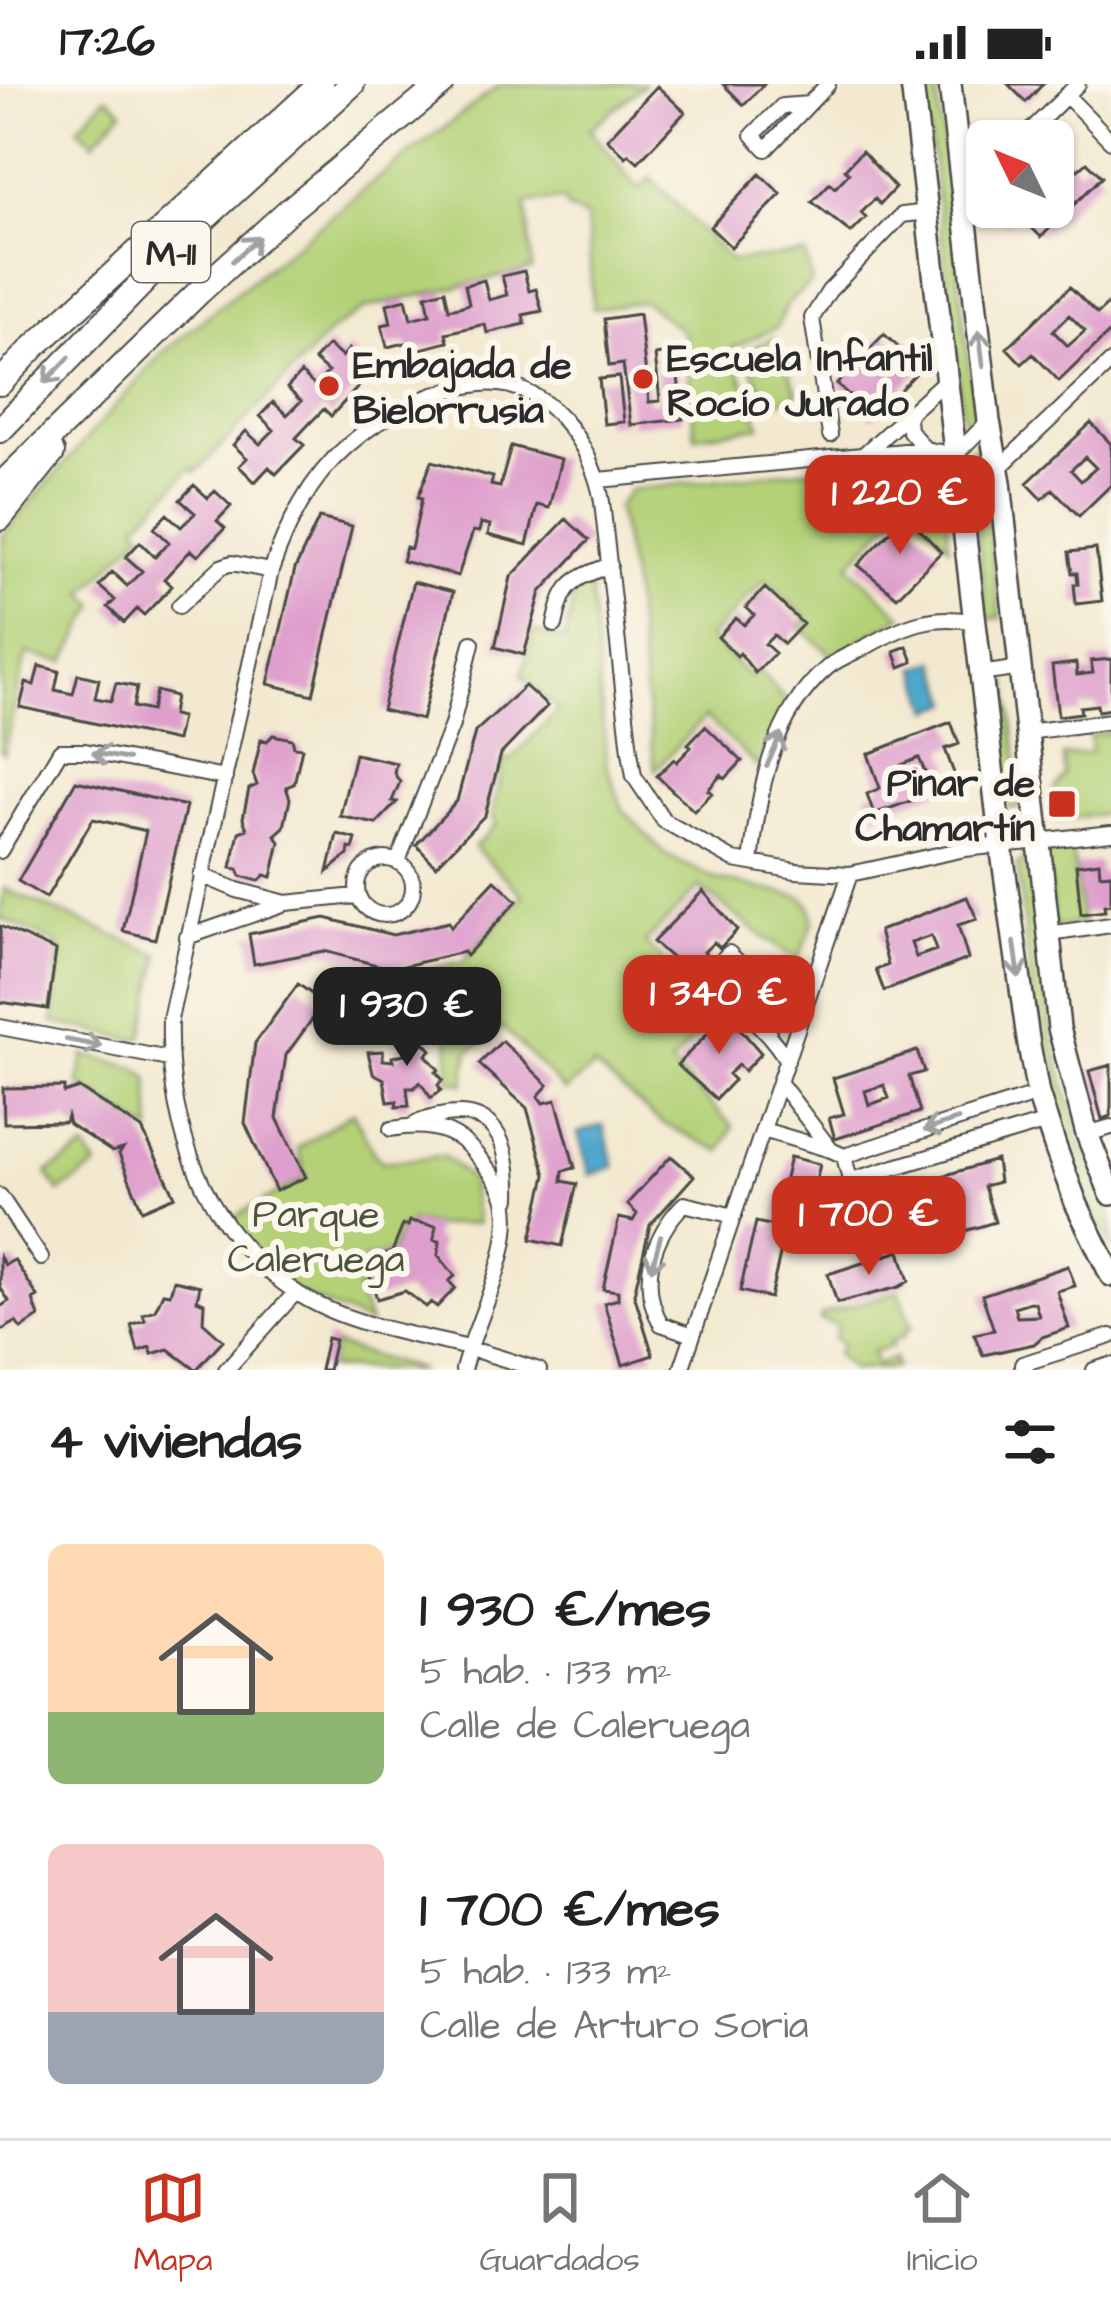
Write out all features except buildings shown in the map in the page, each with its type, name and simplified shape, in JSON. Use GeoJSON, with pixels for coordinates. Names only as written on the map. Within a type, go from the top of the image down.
{"type":"FeatureCollection","features":[{"type":"Feature","properties":{"kind":"highway"},"geometry":{"type":"LineString","coordinates":[[0,384],[34,347],[321,84]]}},
{"type":"Feature","properties":{"kind":"highway","name":"M-11"},"geometry":{"type":"LineString","coordinates":[[0,430],[203,220],[352,84]]}},
{"type":"Feature","properties":{"kind":"highway","name":"M-11"},"geometry":{"type":"LineString","coordinates":[[0,486],[270,228],[442,84]]}},
{"type":"Feature","properties":{"kind":"highway"},"geometry":{"type":"LineString","coordinates":[[399,120],[468,84]]}},
{"type":"Feature","properties":{"kind":"highway"},"geometry":{"type":"LineString","coordinates":[[0,384],[168,240],[203,220]]}},
{"type":"Feature","properties":{"kind":"highway"},"geometry":{"type":"LineString","coordinates":[[0,518],[130,358]]}},
{"type":"Feature","properties":{"kind":"main road"},"geometry":{"type":"LineString","coordinates":[[912,84],[1001,844],[1038,1094],[1076,1203],[1111,1275]]}},
{"type":"Feature","properties":{"kind":"main road"},"geometry":{"type":"LineString","coordinates":[[950,84],[989,421],[999,468],[1059,1028],[1087,1133],[1111,1194]]}},
{"type":"Feature","properties":{"kind":"street"},"geometry":{"type":"LineString","coordinates":[[809,104],[828,84]]}},
{"type":"Feature","properties":{"kind":"street"},"geometry":{"type":"LineString","coordinates":[[1041,120],[1072,90],[1111,141]]}},
{"type":"Feature","properties":{"kind":"street"},"geometry":{"type":"LineString","coordinates":[[963,197],[966,194]]}},
{"type":"Feature","properties":{"kind":"street"},"geometry":{"type":"LineString","coordinates":[[830,435],[812,318],[829,291],[902,215],[928,212]]}},
{"type":"Feature","properties":{"kind":"street"},"geometry":{"type":"LineString","coordinates":[[999,468],[1108,371]]}},
{"type":"Feature","properties":{"kind":"street"},"geometry":{"type":"LineString","coordinates":[[863,455],[947,379]]}},
{"type":"Feature","properties":{"kind":"street"},"geometry":{"type":"LineString","coordinates":[[539,1370],[369,1324],[296,1292],[237,1240],[197,1179],[183,1140],[169,1058],[170,1018],[271,571],[287,526],[313,485],[345,448],[379,422],[435,395],[480,383],[521,390],[550,407],[579,435],[598,480],[634,776],[664,821],[709,849],[796,871],[850,874],[1001,844],[1111,833]]}},
{"type":"Feature","properties":{"kind":"street"},"geometry":{"type":"LineString","coordinates":[[908,418],[909,430],[925,449]]}},
{"type":"Feature","properties":{"kind":"street"},"geometry":{"type":"LineString","coordinates":[[598,480],[925,449],[955,455],[989,421]]}},
{"type":"Feature","properties":{"kind":"street"},"geometry":{"type":"LineString","coordinates":[[179,606],[221,567],[232,563],[271,571]]}},
{"type":"Feature","properties":{"kind":"street"},"geometry":{"type":"LineString","coordinates":[[555,625],[562,592],[582,576],[610,566]]}},
{"type":"Feature","properties":{"kind":"street"},"geometry":{"type":"LineString","coordinates":[[751,863],[759,794],[770,754],[802,696],[829,666],[887,632],[929,618],[975,622]]}},
{"type":"Feature","properties":{"kind":"street"},"geometry":{"type":"LineString","coordinates":[[398,861],[452,725],[472,643]]}},
{"type":"Feature","properties":{"kind":"street"},"geometry":{"type":"LineString","coordinates":[[980,674],[1021,668]]}},
{"type":"Feature","properties":{"kind":"street"},"geometry":{"type":"LineString","coordinates":[[1027,732],[1111,721]]}},
{"type":"Feature","properties":{"kind":"street"},"geometry":{"type":"LineString","coordinates":[[0,851],[60,751],[85,751],[225,778]]}},
{"type":"Feature","properties":{"kind":"street"},"geometry":{"type":"LineString","coordinates":[[382,858],[398,861],[411,875],[413,894],[403,910],[385,917],[367,911],[356,896],[357,879],[366,865],[382,858]]}},
{"type":"Feature","properties":{"kind":"street"},"geometry":{"type":"LineString","coordinates":[[681,1370],[850,874]]}},
{"type":"Feature","properties":{"kind":"street"},"geometry":{"type":"LineString","coordinates":[[201,875],[286,903]]}},
{"type":"Feature","properties":{"kind":"street"},"geometry":{"type":"LineString","coordinates":[[187,937],[286,903],[356,896]]}},
{"type":"Feature","properties":{"kind":"street"},"geometry":{"type":"LineString","coordinates":[[1049,934],[1111,925]]}},
{"type":"Feature","properties":{"kind":"street"},"geometry":{"type":"LineString","coordinates":[[769,1030],[747,1017],[706,976],[729,953],[757,980],[769,1030],[787,1061]]}},
{"type":"Feature","properties":{"kind":"street"},"geometry":{"type":"LineString","coordinates":[[0,1027],[169,1058]]}},
{"type":"Feature","properties":{"kind":"street"},"geometry":{"type":"LineString","coordinates":[[779,1082],[837,1153],[864,1235]]}},
{"type":"Feature","properties":{"kind":"street"},"geometry":{"type":"LineString","coordinates":[[763,1130],[837,1153],[1038,1094]]}},
{"type":"Feature","properties":{"kind":"street"},"geometry":{"type":"LineString","coordinates":[[412,1125],[447,1112],[487,1121],[503,1139],[510,1166],[508,1227],[463,1370]]}},
{"type":"Feature","properties":{"kind":"street"},"geometry":{"type":"LineString","coordinates":[[848,1181],[1046,1122]]}},
{"type":"Feature","properties":{"kind":"street"},"geometry":{"type":"LineString","coordinates":[[391,1129],[421,1123],[467,1144],[502,1191],[508,1227]]}},
{"type":"Feature","properties":{"kind":"street"},"geometry":{"type":"LineString","coordinates":[[1087,1133],[1111,1127]]}},
{"type":"Feature","properties":{"kind":"street"},"geometry":{"type":"LineString","coordinates":[[0,1196],[41,1258]]}},
{"type":"Feature","properties":{"kind":"street"},"geometry":{"type":"LineString","coordinates":[[693,1335],[661,1324],[651,1306],[650,1267],[663,1225],[684,1204],[734,1216]]}},
{"type":"Feature","properties":{"kind":"street"},"geometry":{"type":"LineString","coordinates":[[226,1370],[296,1292]]}},
{"type":"Feature","properties":{"kind":"street"},"geometry":{"type":"LineString","coordinates":[[1023,1370],[1022,1364],[1111,1336]]}},
{"type":"Feature","properties":{"kind":"street"},"geometry":{"type":"LineString","coordinates":[[1094,1370],[1111,1365]]}},
{"type":"Feature","properties":{"kind":"green space"},"geometry":{"type":"Polygon","coordinates":[[[501,84],[645,84],[590,129],[638,189],[651,178],[731,261],[805,254],[812,282],[788,303],[777,327],[731,349],[760,426],[695,436],[684,333],[644,301],[593,309],[587,218],[568,209],[563,200],[526,203],[532,269],[366,308],[331,331],[196,472],[191,468],[137,525],[143,532],[84,593],[96,605],[65,662],[26,654],[4,753],[0,750],[3,534],[161,354],[501,84]]]}},
{"type":"Feature","properties":{"kind":"green space"},"geometry":{"type":"Polygon","coordinates":[[[924,84],[936,84],[976,423],[965,436],[924,84]]]}},
{"type":"Feature","properties":{"kind":"green space"},"geometry":{"type":"Polygon","coordinates":[[[107,96],[123,110],[94,142],[78,128],[107,96]]]}},
{"type":"Feature","properties":{"kind":"green space"},"geometry":{"type":"Polygon","coordinates":[[[774,338],[798,393],[769,406],[744,351],[774,338]]]}},
{"type":"Feature","properties":{"kind":"green space"},"geometry":{"type":"Polygon","coordinates":[[[979,442],[1000,618],[987,619],[968,458],[979,442]]]}},
{"type":"Feature","properties":{"kind":"green space"},"geometry":{"type":"Polygon","coordinates":[[[922,456],[942,482],[949,545],[905,505],[849,565],[902,616],[833,656],[799,627],[807,619],[765,579],[709,638],[750,677],[758,670],[789,704],[758,767],[705,717],[655,770],[617,507],[630,490],[922,456]]]}},
{"type":"Feature","properties":{"kind":"green space"},"geometry":{"type":"Polygon","coordinates":[[[589,577],[607,767],[623,809],[664,854],[715,879],[802,897],[812,911],[812,926],[798,958],[699,887],[645,943],[718,1012],[671,1065],[733,1126],[721,1151],[662,1123],[594,1066],[565,1091],[502,1027],[469,1051],[464,1084],[449,1080],[449,1018],[417,1018],[408,974],[464,961],[523,895],[474,847],[497,824],[492,818],[504,758],[509,762],[558,710],[522,675],[534,631],[565,640],[574,595],[589,577]]]}},
{"type":"Feature","properties":{"kind":"green space"},"geometry":{"type":"Polygon","coordinates":[[[1001,679],[1008,683],[1023,807],[1010,809],[995,685],[1001,679]]]}},
{"type":"Feature","properties":{"kind":"green space"},"geometry":{"type":"Polygon","coordinates":[[[1111,732],[1111,813],[1057,820],[1053,791],[1064,776],[1063,756],[1091,753],[1090,735],[1111,732]]]}},
{"type":"Feature","properties":{"kind":"green space"},"geometry":{"type":"Polygon","coordinates":[[[1071,842],[1082,923],[1055,927],[1044,845],[1071,842]]]}},
{"type":"Feature","properties":{"kind":"green space"},"geometry":{"type":"Polygon","coordinates":[[[1026,858],[1051,1033],[1080,1141],[1111,1216],[1111,1248],[1067,1147],[1037,1037],[1017,864],[1026,858]]]}},
{"type":"Feature","properties":{"kind":"green space"},"geometry":{"type":"Polygon","coordinates":[[[4,889],[160,955],[143,1036],[135,1040],[53,1022],[61,949],[0,918],[4,889]]]}},
{"type":"Feature","properties":{"kind":"green space"},"geometry":{"type":"Polygon","coordinates":[[[84,1055],[136,1068],[149,1078],[152,1132],[79,1084],[84,1055]]]}},
{"type":"Feature","properties":{"kind":"green space","name":"Parque Caleruega"},"geometry":{"type":"Polygon","coordinates":[[[353,1112],[382,1162],[444,1156],[469,1178],[477,1223],[436,1226],[410,1221],[402,1226],[392,1252],[365,1260],[372,1284],[357,1290],[369,1324],[296,1292],[223,1223],[306,1178],[298,1148],[353,1112]]]}},
{"type":"Feature","properties":{"kind":"green space"},"geometry":{"type":"Polygon","coordinates":[[[85,1149],[97,1167],[59,1192],[47,1173],[85,1149]]]}},
{"type":"Feature","properties":{"kind":"green space"},"geometry":{"type":"Polygon","coordinates":[[[899,1291],[912,1328],[903,1331],[904,1337],[890,1341],[892,1346],[872,1352],[876,1364],[894,1358],[896,1367],[852,1370],[836,1354],[842,1344],[834,1340],[837,1325],[820,1320],[821,1315],[899,1291]]]}},
{"type":"Feature","properties":{"kind":"green space"},"geometry":{"type":"Polygon","coordinates":[[[334,1345],[421,1370],[328,1368],[334,1345]]]}},
{"type":"Feature","properties":{"kind":"water"},"geometry":{"type":"Polygon","coordinates":[[[937,661],[952,703],[931,710],[917,668],[937,661]]]}},
{"type":"Feature","properties":{"kind":"water"},"geometry":{"type":"Polygon","coordinates":[[[603,1125],[615,1167],[590,1175],[578,1133],[603,1125]]]}},
{"type":"Feature","properties":{"kind":"place","name":"Escuela Infantil Rocío Jurado"},"geometry":{"type":"Point","coordinates":[643,379]}},
{"type":"Feature","properties":{"kind":"place","name":"Embajada de Bielorrusia"},"geometry":{"type":"Point","coordinates":[329,386]}},
{"type":"Feature","properties":{"kind":"place","name":"Pinar de Chamartín"},"geometry":{"type":"Point","coordinates":[1062,804]}}]}
